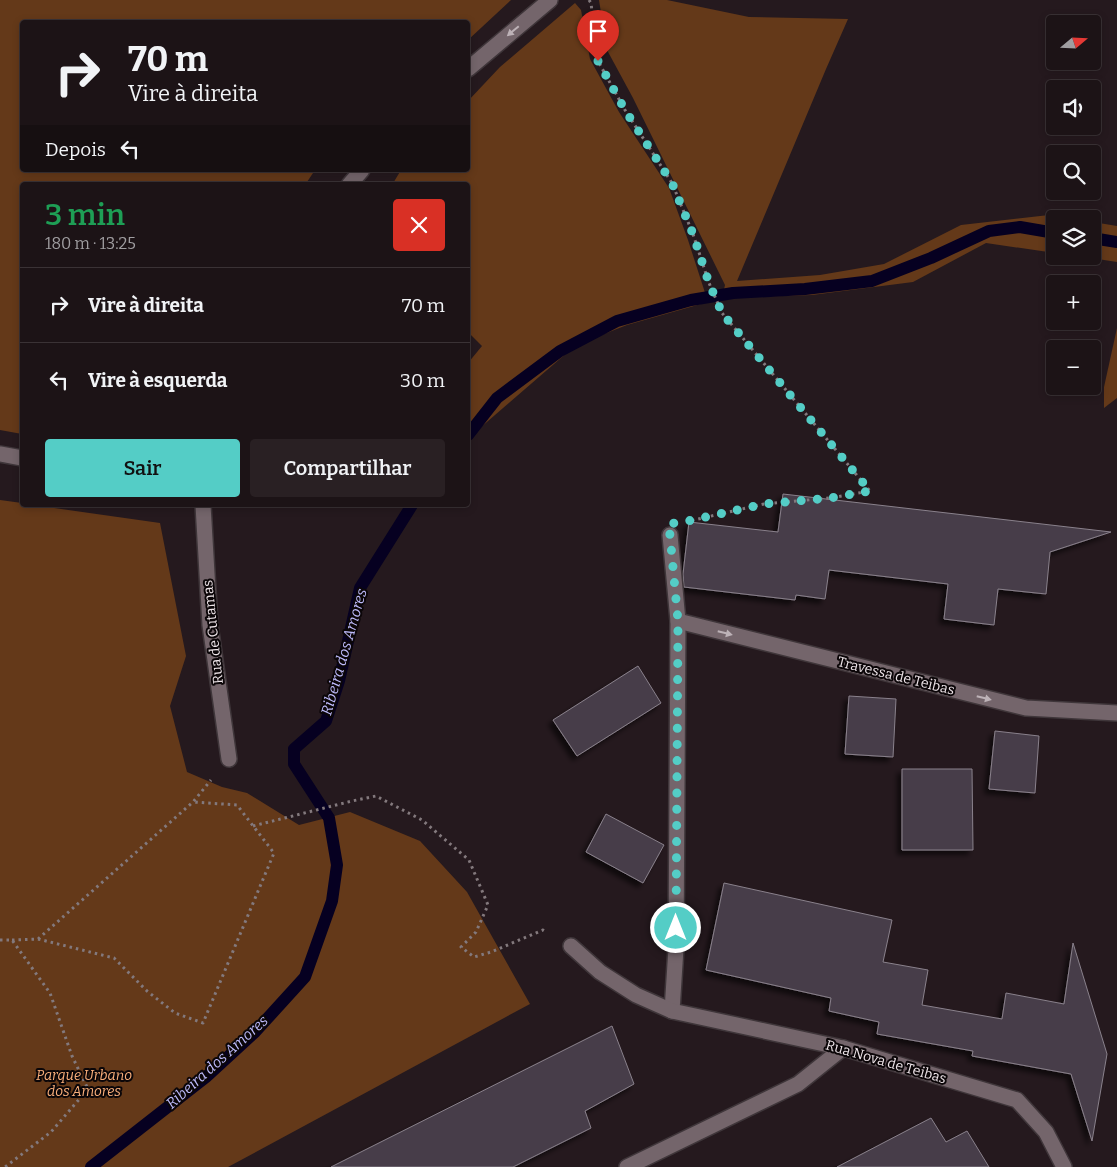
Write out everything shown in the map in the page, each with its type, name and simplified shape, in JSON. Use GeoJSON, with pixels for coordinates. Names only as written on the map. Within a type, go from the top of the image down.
{"type":"FeatureCollection","features":[{"type":"Feature","properties":{"kind":"street"},"geometry":{"type":"LineString","coordinates":[[470,67],[550,0]]}},
{"type":"Feature","properties":{"kind":"street"},"geometry":{"type":"LineString","coordinates":[[352,182],[360,172]]}},
{"type":"Feature","properties":{"kind":"street"},"geometry":{"type":"LineString","coordinates":[[0,454],[20,458]]}},
{"type":"Feature","properties":{"kind":"street","name":"Rua de Cutamas"},"geometry":{"type":"LineString","coordinates":[[203,507],[210,625],[229,758]]}},
{"type":"Feature","properties":{"kind":"street"},"geometry":{"type":"LineString","coordinates":[[670,535],[678,621],[676,948],[672,1011]]}},
{"type":"Feature","properties":{"kind":"street","name":"Travessa de Teibas"},"geometry":{"type":"LineString","coordinates":[[678,621],[1026,708],[1117,713]]}},
{"type":"Feature","properties":{"kind":"street","name":"Rua Nova de Teibas"},"geometry":{"type":"LineString","coordinates":[[571,946],[600,972],[636,994],[672,1011],[843,1048],[1018,1100],[1046,1132],[1064,1167]]}},
{"type":"Feature","properties":{"kind":"street"},"geometry":{"type":"LineString","coordinates":[[627,1167],[798,1084],[843,1048]]}},
{"type":"Feature","properties":{"kind":"path"},"geometry":{"type":"LineString","coordinates":[[589,0],[591,3],[598,61],[625,110],[672,183],[722,313],[870,491],[830,498],[764,504],[668,524],[670,535]]}},
{"type":"Feature","properties":{"kind":"path"},"geometry":{"type":"LineString","coordinates":[[38,939],[193,802],[229,758]]}},
{"type":"Feature","properties":{"kind":"path"},"geometry":{"type":"LineString","coordinates":[[253,826],[376,796],[422,820],[469,860],[488,905],[476,932],[461,947],[474,957],[543,930],[571,946]]}},
{"type":"Feature","properties":{"kind":"path"},"geometry":{"type":"LineString","coordinates":[[0,940],[38,939],[114,958],[147,991],[175,1013],[203,1023],[274,853],[237,805],[193,802]]}},
{"type":"Feature","properties":{"kind":"path"},"geometry":{"type":"LineString","coordinates":[[5,1167],[51,1132],[88,1089],[72,1056],[50,993],[12,940]]}},
{"type":"Feature","properties":{"kind":"green space"},"geometry":{"type":"Polygon","coordinates":[[[0,0],[511,0],[470,38],[470,20],[20,20],[20,172],[314,172],[307,182],[20,182],[20,434],[0,430],[0,0]]]}},
{"type":"Feature","properties":{"kind":"green space"},"geometry":{"type":"Polygon","coordinates":[[[599,0],[667,0],[749,17],[848,19],[737,281],[820,275],[884,264],[961,225],[1046,215],[1046,252],[986,243],[913,282],[812,295],[722,298],[725,285],[633,98],[607,50],[599,0]]]}},
{"type":"Feature","properties":{"kind":"green space"},"geometry":{"type":"Polygon","coordinates":[[[575,3],[581,10],[590,59],[619,112],[669,188],[708,302],[627,325],[576,345],[473,434],[470,439],[470,361],[482,346],[470,334],[470,182],[394,182],[400,172],[470,172],[470,99],[500,67],[575,3]]]}},
{"type":"Feature","properties":{"kind":"green space"},"geometry":{"type":"Polygon","coordinates":[[[1101,223],[1117,226],[1117,262],[1101,260],[1101,223]]]}},
{"type":"Feature","properties":{"kind":"green space"},"geometry":{"type":"Polygon","coordinates":[[[1117,328],[1117,398],[1104,408],[1104,387],[1117,328]]]}},
{"type":"Feature","properties":{"kind":"green space","name":"Parque Urbano dos Amores"},"geometry":{"type":"Polygon","coordinates":[[[0,500],[20,503],[20,507],[47,507],[160,523],[186,656],[170,706],[187,772],[222,787],[247,793],[299,825],[350,812],[420,841],[467,892],[530,1004],[228,1167],[0,1167],[0,500]]]}},
{"type":"Feature","properties":{"kind":"building"},"geometry":{"type":"Polygon","coordinates":[[[783,494],[1111,532],[1050,552],[1046,594],[998,589],[994,625],[944,619],[948,584],[829,570],[825,599],[796,595],[795,600],[684,587],[683,574],[689,522],[778,532],[783,494]]]}},
{"type":"Feature","properties":{"kind":"building"},"geometry":{"type":"Polygon","coordinates":[[[638,666],[661,703],[577,756],[553,720],[638,666]]]}},
{"type":"Feature","properties":{"kind":"building"},"geometry":{"type":"Polygon","coordinates":[[[849,696],[896,699],[893,757],[845,754],[849,696]]]}},
{"type":"Feature","properties":{"kind":"building"},"geometry":{"type":"Polygon","coordinates":[[[995,731],[1039,736],[1035,793],[989,789],[995,731]]]}},
{"type":"Feature","properties":{"kind":"building"},"geometry":{"type":"Polygon","coordinates":[[[902,769],[972,769],[973,850],[902,850],[902,769]]]}},
{"type":"Feature","properties":{"kind":"building"},"geometry":{"type":"Polygon","coordinates":[[[606,814],[664,845],[643,883],[586,852],[606,814]]]}},
{"type":"Feature","properties":{"kind":"building"},"geometry":{"type":"Polygon","coordinates":[[[724,883],[892,920],[883,962],[928,970],[922,1005],[1002,1019],[1006,993],[1064,1004],[1073,943],[1107,1054],[1092,1141],[1071,1074],[972,1056],[973,1051],[877,1034],[879,1022],[829,1011],[831,998],[706,970],[724,883]]]}},
{"type":"Feature","properties":{"kind":"building"},"geometry":{"type":"Polygon","coordinates":[[[612,1026],[634,1084],[585,1111],[591,1128],[513,1167],[331,1167],[612,1026]]]}},
{"type":"Feature","properties":{"kind":"building"},"geometry":{"type":"Polygon","coordinates":[[[931,1118],[946,1142],[967,1131],[989,1167],[837,1167],[931,1118]]]}},
{"type":"Feature","properties":{"kind":"waterway","name":"Ribeira dos Amores"},"geometry":{"type":"LineString","coordinates":[[470,432],[497,398],[560,351],[617,321],[691,300],[733,293],[805,289],[872,281],[931,258],[989,231],[1020,227],[1046,231]]}},
{"type":"Feature","properties":{"kind":"waterway","name":"Ribeira dos Amores"},"geometry":{"type":"LineString","coordinates":[[1101,239],[1117,242]]}},
{"type":"Feature","properties":{"kind":"waterway","name":"Ribeira dos Amores"},"geometry":{"type":"LineString","coordinates":[[91,1167],[206,1077],[255,1032],[305,977],[332,901],[337,865],[329,818],[294,764],[294,749],[326,721],[339,681],[360,588],[411,507]]}},
{"type":"Feature","properties":{"kind":"route"},"geometry":{"type":"LineString","coordinates":[[598,61],[625,110],[672,183],[722,313],[870,491],[830,498],[764,504],[668,524],[678,621],[676,928]]}}]}
